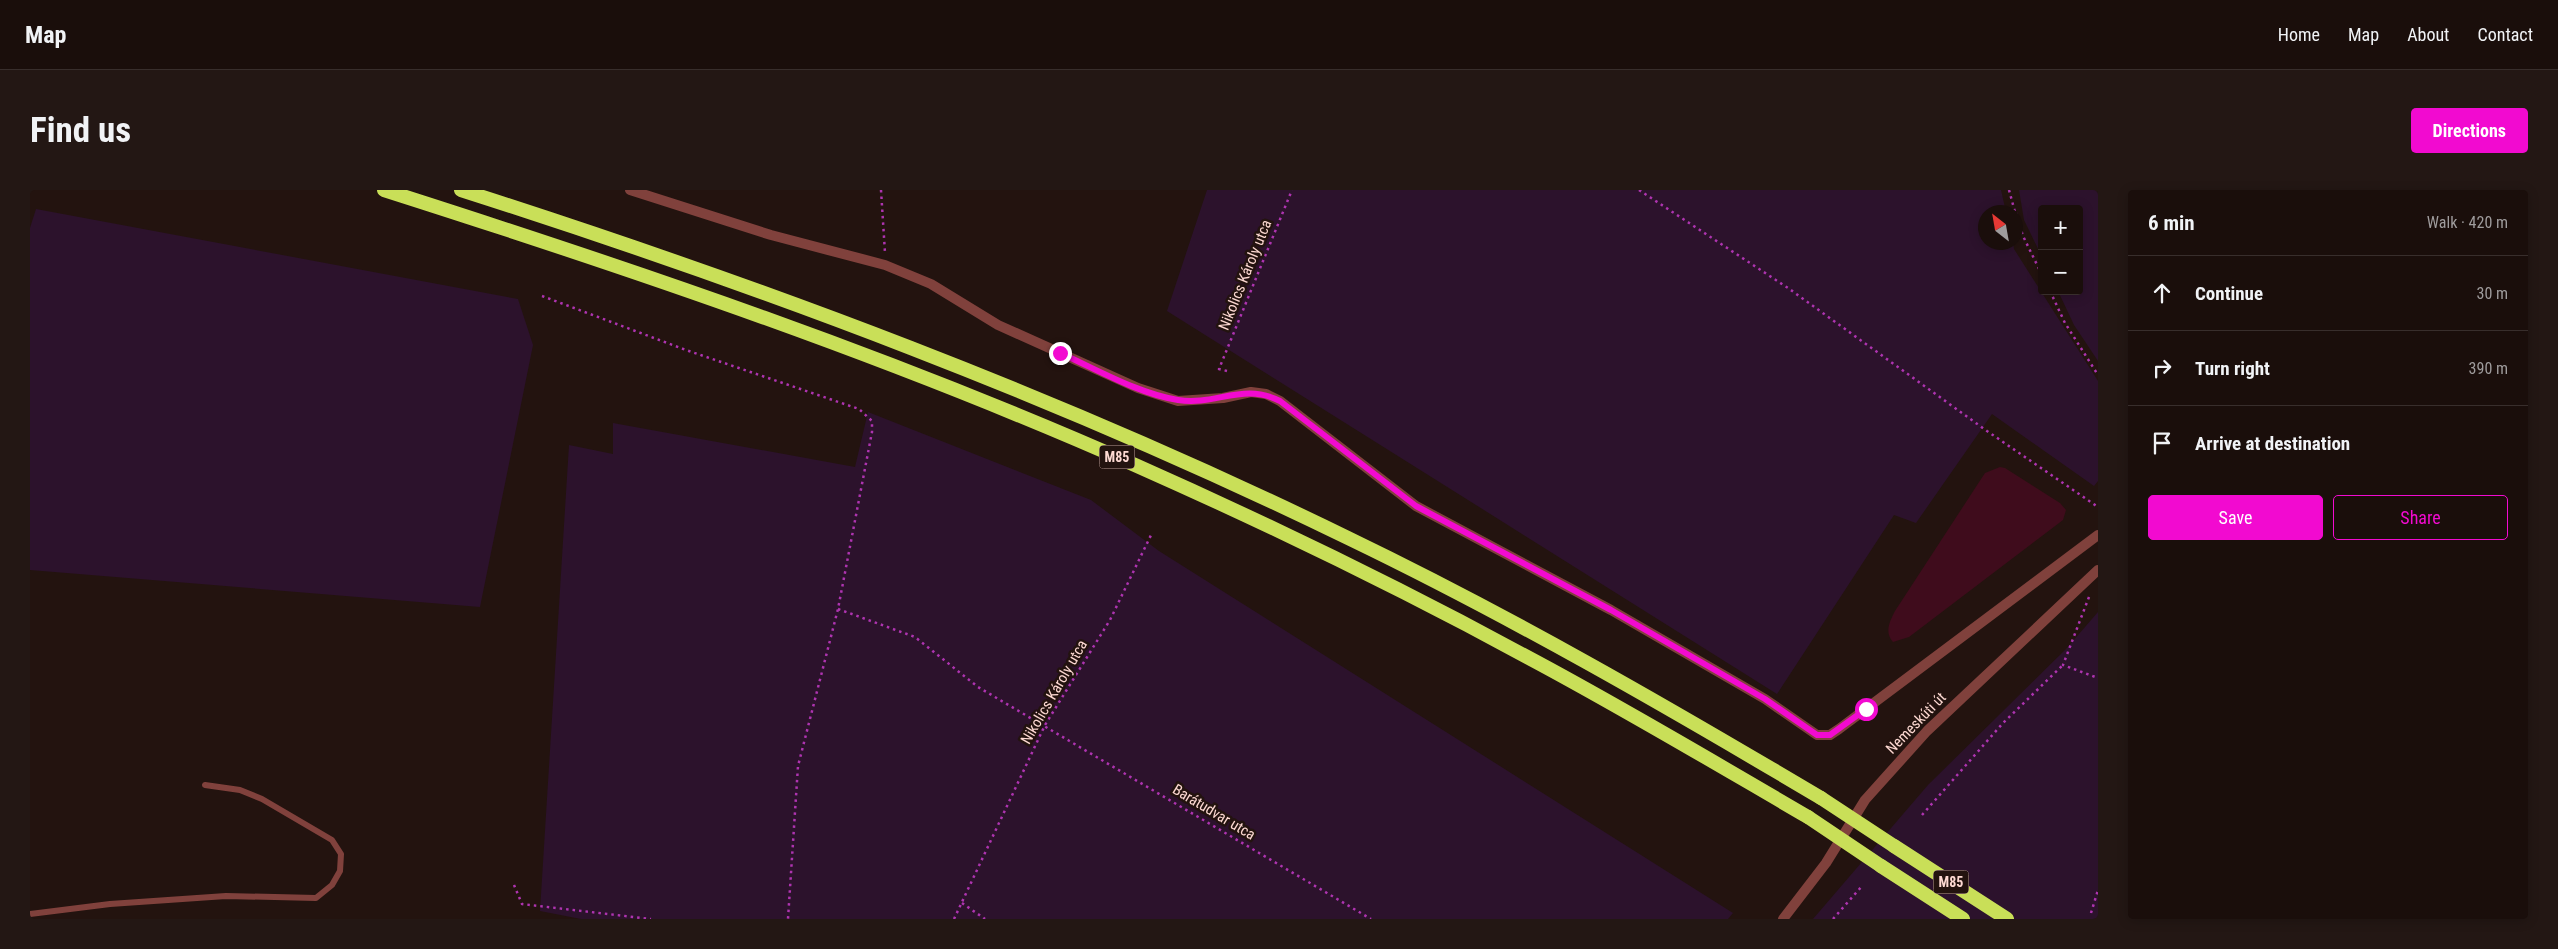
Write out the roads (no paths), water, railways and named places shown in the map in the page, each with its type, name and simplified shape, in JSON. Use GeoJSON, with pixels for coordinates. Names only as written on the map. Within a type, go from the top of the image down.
{"type":"FeatureCollection","features":[{"type":"Feature","properties":{"kind":"highway","name":"M85"},"geometry":{"type":"LineString","coordinates":[[384,190],[602,260],[762,316],[1009,411],[1242,514],[1433,607],[1619,708],[1808,817],[1963,919]]}},
{"type":"Feature","properties":{"kind":"highway","name":"M85"},"geometry":{"type":"LineString","coordinates":[[461,190],[607,237],[857,326],[1019,389],[1350,539],[1478,604],[1640,692],[1821,798],[2007,919]]}},
{"type":"Feature","properties":{"kind":"street"},"geometry":{"type":"LineString","coordinates":[[630,190],[771,235],[885,265],[932,284],[998,325],[1138,388],[1178,400],[1223,398],[1251,392],[1266,394],[1280,401],[1416,506],[1611,610],[1765,699],[1817,735],[1830,735],[2098,535]]}},
{"type":"Feature","properties":{"kind":"street","name":"Nemeskúti út"},"geometry":{"type":"LineString","coordinates":[[1783,919],[1826,863],[1865,800],[1921,738],[1998,662],[2098,570]]}},
{"type":"Feature","properties":{"kind":"lane"},"geometry":{"type":"LineString","coordinates":[[30,914],[110,904],[226,896],[316,898],[332,885],[340,871],[341,854],[332,840],[262,799],[240,790],[205,785]]}}]}
